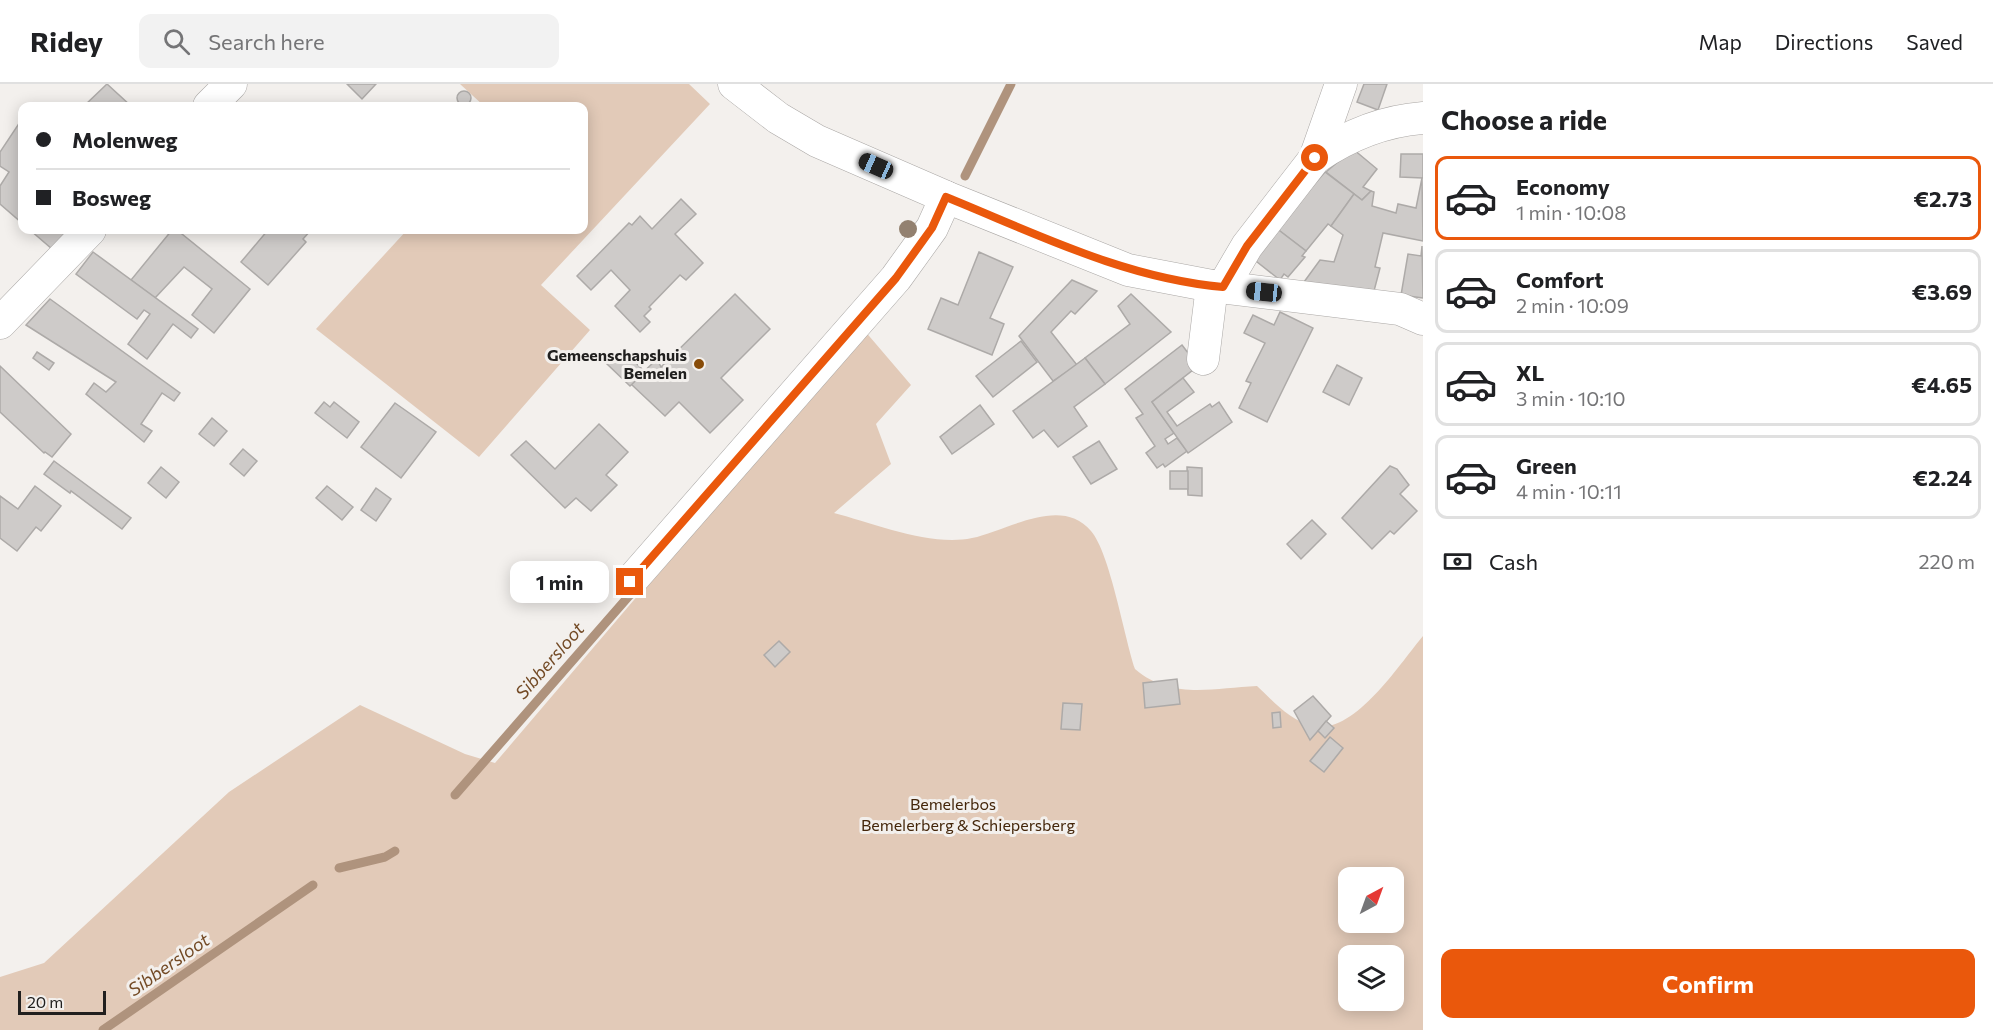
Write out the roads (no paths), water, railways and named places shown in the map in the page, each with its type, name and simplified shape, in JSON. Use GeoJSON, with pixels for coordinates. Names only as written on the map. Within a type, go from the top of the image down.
{"type":"FeatureCollection","features":[{"type":"Feature","properties":{"kind":"street"},"geometry":{"type":"LineString","coordinates":[[213,102],[231,84]]}},
{"type":"Feature","properties":{"kind":"street"},"geometry":{"type":"LineString","coordinates":[[734,84],[797,130],[946,197],[1098,260],[1172,280],[1400,309],[1423,318]]}},
{"type":"Feature","properties":{"kind":"street"},"geometry":{"type":"LineString","coordinates":[[1315,158],[1341,84]]}},
{"type":"Feature","properties":{"kind":"street"},"geometry":{"type":"LineString","coordinates":[[1203,359],[1218,286],[1315,158],[1343,139],[1407,119],[1423,118]]}},
{"type":"Feature","properties":{"kind":"street"},"geometry":{"type":"LineString","coordinates":[[630,582],[896,278],[932,228],[946,197]]}},
{"type":"Feature","properties":{"kind":"street"},"geometry":{"type":"LineString","coordinates":[[0,323],[86,234]]}},
{"type":"Feature","properties":{"kind":"waterway","name":"Sibbersloot"},"geometry":{"type":"LineString","coordinates":[[965,176],[1011,84]]}},
{"type":"Feature","properties":{"kind":"waterway","name":"Sibbersloot"},"geometry":{"type":"LineString","coordinates":[[455,795],[635,589]]}},
{"type":"Feature","properties":{"kind":"waterway","name":"Sibbersloot"},"geometry":{"type":"LineString","coordinates":[[339,868],[385,857],[395,851]]}},
{"type":"Feature","properties":{"kind":"waterway","name":"Sibbersloot"},"geometry":{"type":"LineString","coordinates":[[103,1030],[313,885]]}},
{"type":"Feature","properties":{"kind":"place","name":"Gemeenschapshuis Bemelen"},"geometry":{"type":"Point","coordinates":[699,364]}},
{"type":"Feature","properties":{"kind":"park label","name":"Bemelerbos"},"geometry":{"type":"Point","coordinates":[953,804]}},
{"type":"Feature","properties":{"kind":"park label","name":"Bemelerberg & Schiepersberg"},"geometry":{"type":"Point","coordinates":[968,825]}}]}
